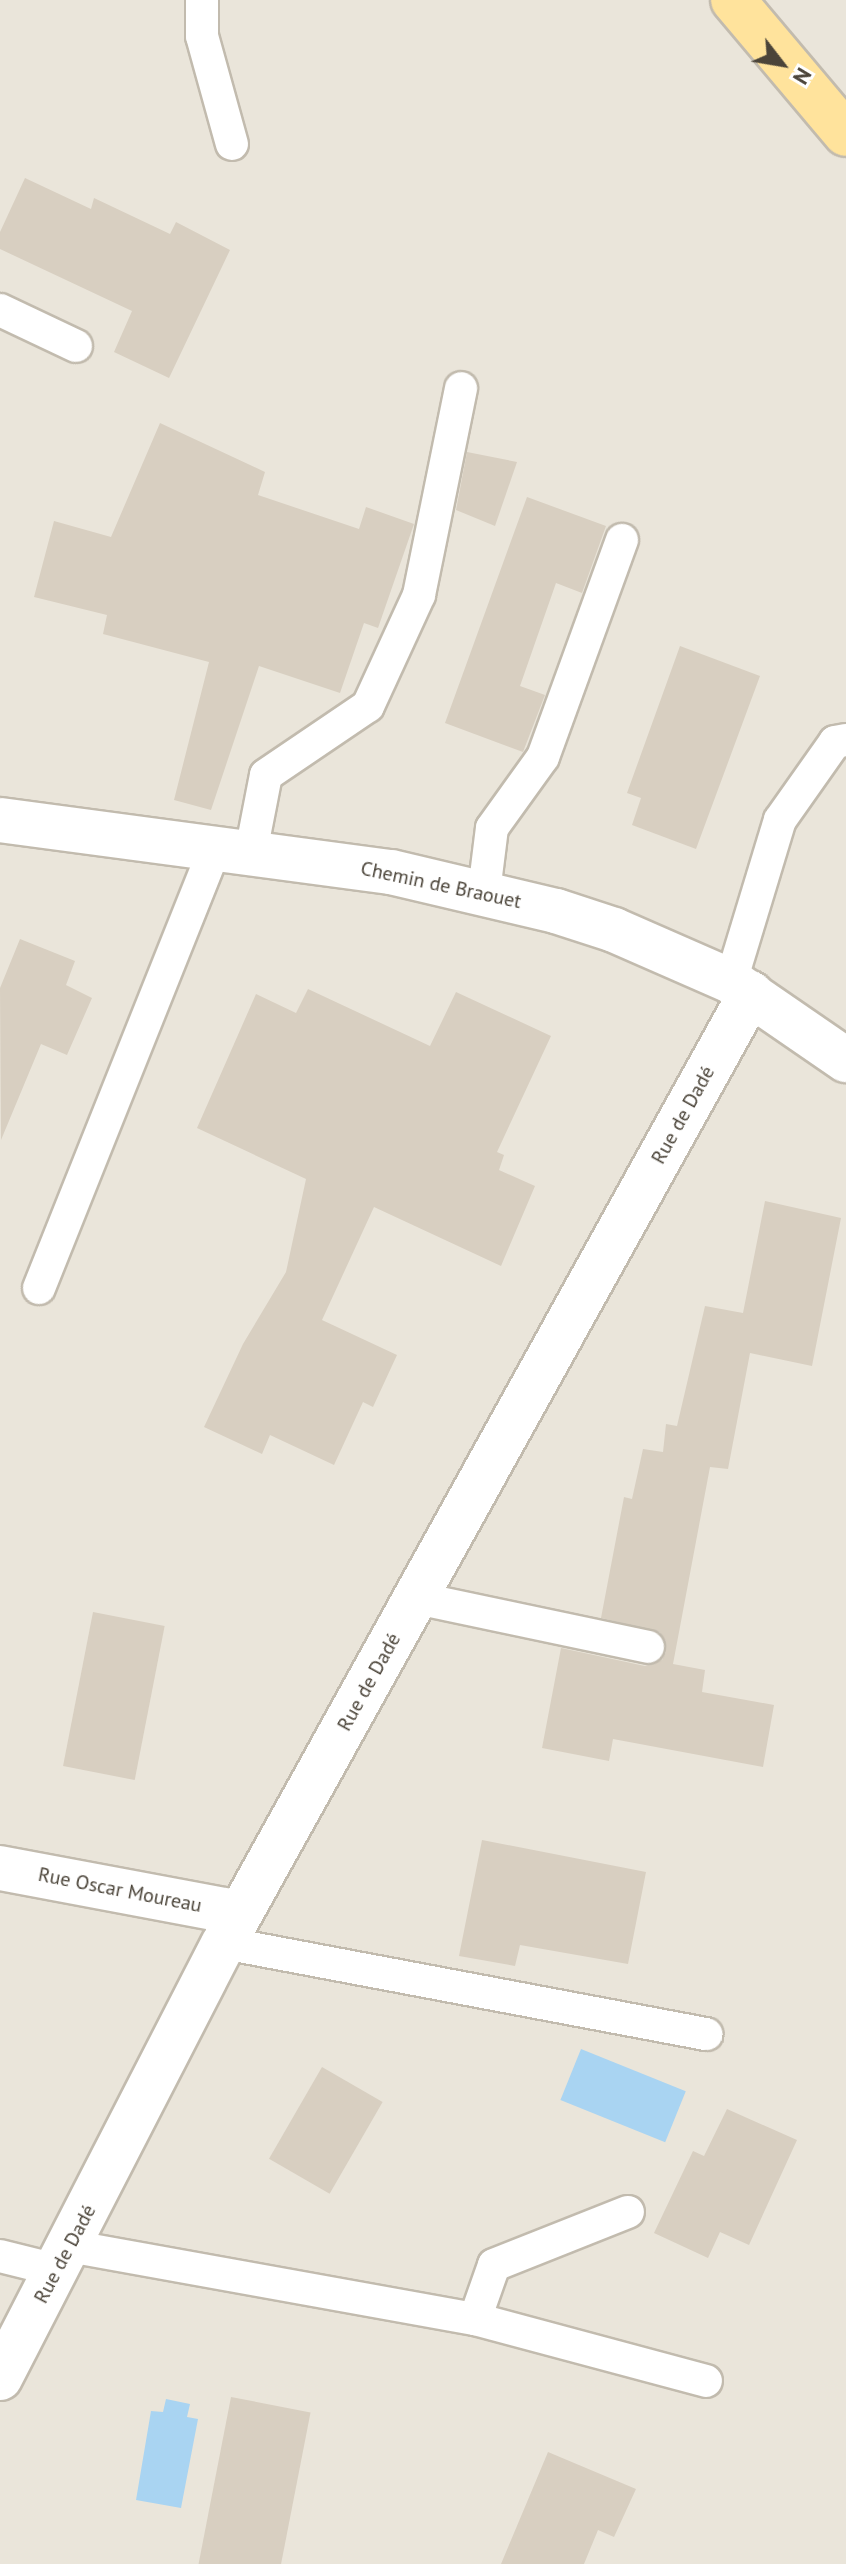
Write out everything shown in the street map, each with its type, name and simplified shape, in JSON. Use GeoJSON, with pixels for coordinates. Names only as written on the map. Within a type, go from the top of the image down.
{"type":"FeatureCollection","features":[{"type":"Feature","properties":{"kind":"main road"},"geometry":{"type":"LineString","coordinates":[[733,0],[846,134]]}},
{"type":"Feature","properties":{"kind":"street","name":"Chemin de Braouet"},"geometry":{"type":"LineString","coordinates":[[0,820],[234,849],[484,892],[614,930],[741,987],[846,1060]]}},
{"type":"Feature","properties":{"kind":"street","name":"Rue de Dadé"},"geometry":{"type":"LineString","coordinates":[[0,2378],[232,1928],[416,1598],[741,987]]}},
{"type":"Feature","properties":{"kind":"street","name":"Rue Oscar Moureau"},"geometry":{"type":"LineString","coordinates":[[0,1868],[232,1928]]}},
{"type":"Feature","properties":{"kind":"lane"},"geometry":{"type":"LineString","coordinates":[[202,0],[202,36],[232,144]]}},
{"type":"Feature","properties":{"kind":"lane"},"geometry":{"type":"LineString","coordinates":[[0,310],[76,346]]}},
{"type":"Feature","properties":{"kind":"lane"},"geometry":{"type":"LineString","coordinates":[[39,1288],[266,775],[368,706],[419,595],[461,388]]}},
{"type":"Feature","properties":{"kind":"lane"},"geometry":{"type":"LineString","coordinates":[[484,892],[492,828],[543,757],[622,540]]}},
{"type":"Feature","properties":{"kind":"lane"},"geometry":{"type":"LineString","coordinates":[[741,987],[780,820],[835,742],[846,740]]}},
{"type":"Feature","properties":{"kind":"lane"},"geometry":{"type":"LineString","coordinates":[[416,1598],[648,1647]]}},
{"type":"Feature","properties":{"kind":"lane"},"geometry":{"type":"LineString","coordinates":[[232,1928],[706,2034]]}},
{"type":"Feature","properties":{"kind":"lane"},"geometry":{"type":"LineString","coordinates":[[475,2319],[494,2265],[628,2212]]}},
{"type":"Feature","properties":{"kind":"lane"},"geometry":{"type":"LineString","coordinates":[[0,2256],[63,2258],[475,2319],[706,2381]]}},
{"type":"Feature","properties":{"kind":"shaded area"},"geometry":{"type":"Polygon","coordinates":[[[0,0],[846,0],[846,2564],[0,2564],[0,0]]]}},
{"type":"Feature","properties":{"kind":"water"},"geometry":{"type":"Polygon","coordinates":[[[581,2049],[686,2091],[665,2142],[560,2100],[581,2049]]]}},
{"type":"Feature","properties":{"kind":"water"},"geometry":{"type":"Polygon","coordinates":[[[166,2399],[190,2404],[187,2417],[198,2419],[181,2508],[136,2500],[151,2411],[163,2412],[166,2399]]]}},
{"type":"Feature","properties":{"kind":"building"},"geometry":{"type":"Polygon","coordinates":[[[25,178],[91,209],[94,198],[170,234],[176,222],[230,250],[169,378],[114,352],[132,311],[0,249],[0,232],[25,178]]]}},
{"type":"Feature","properties":{"kind":"building"},"geometry":{"type":"Polygon","coordinates":[[[160,423],[265,472],[258,495],[359,529],[366,507],[414,524],[378,628],[364,623],[340,693],[259,666],[211,810],[174,800],[209,662],[103,634],[107,615],[34,597],[54,521],[111,537],[160,423]]]}},
{"type":"Feature","properties":{"kind":"building"},"geometry":{"type":"Polygon","coordinates":[[[467,452],[517,462],[495,526],[456,510],[467,452]]]}},
{"type":"Feature","properties":{"kind":"building"},"geometry":{"type":"Polygon","coordinates":[[[527,497],[606,526],[582,593],[556,583],[520,686],[545,695],[523,752],[445,723],[527,497]]]}},
{"type":"Feature","properties":{"kind":"building"},"geometry":{"type":"Polygon","coordinates":[[[680,646],[760,676],[696,849],[632,825],[641,798],[627,793],[680,646]]]}},
{"type":"Feature","properties":{"kind":"building"},"geometry":{"type":"Polygon","coordinates":[[[20,939],[75,961],[66,985],[92,998],[67,1055],[41,1044],[1,1140],[0,988],[20,939]]]}},
{"type":"Feature","properties":{"kind":"building"},"geometry":{"type":"Polygon","coordinates":[[[308,989],[430,1046],[456,992],[551,1036],[497,1152],[504,1155],[499,1170],[535,1186],[501,1266],[374,1207],[322,1320],[397,1355],[373,1407],[363,1402],[334,1465],[270,1435],[262,1454],[204,1427],[243,1344],[286,1272],[306,1179],[197,1128],[256,994],[296,1013],[308,989]]]}},
{"type":"Feature","properties":{"kind":"building"},"geometry":{"type":"Polygon","coordinates":[[[765,1201],[841,1218],[812,1366],[750,1353],[728,1469],[710,1467],[673,1664],[705,1670],[702,1692],[774,1705],[763,1767],[613,1739],[609,1761],[542,1748],[561,1648],[645,1666],[662,1660],[666,1652],[660,1632],[601,1618],[624,1497],[632,1499],[643,1449],[663,1452],[666,1424],[677,1426],[705,1306],[743,1313],[765,1201]]]}},
{"type":"Feature","properties":{"kind":"building"},"geometry":{"type":"Polygon","coordinates":[[[93,1612],[165,1626],[135,1780],[63,1766],[93,1612]]]}},
{"type":"Feature","properties":{"kind":"building"},"geometry":{"type":"Polygon","coordinates":[[[482,1840],[646,1872],[628,1964],[520,1945],[515,1966],[459,1956],[482,1840]]]}},
{"type":"Feature","properties":{"kind":"building"},"geometry":{"type":"Polygon","coordinates":[[[322,2067],[383,2102],[330,2194],[269,2159],[322,2067]]]}},
{"type":"Feature","properties":{"kind":"building"},"geometry":{"type":"Polygon","coordinates":[[[727,2109],[797,2140],[749,2245],[720,2232],[708,2258],[654,2233],[693,2151],[704,2156],[727,2109]]]}},
{"type":"Feature","properties":{"kind":"building"},"geometry":{"type":"Polygon","coordinates":[[[231,2397],[311,2412],[281,2564],[199,2564],[231,2397]]]}},
{"type":"Feature","properties":{"kind":"building"},"geometry":{"type":"Polygon","coordinates":[[[548,2452],[636,2489],[614,2537],[598,2530],[584,2564],[501,2564],[548,2452]]]}}]}
